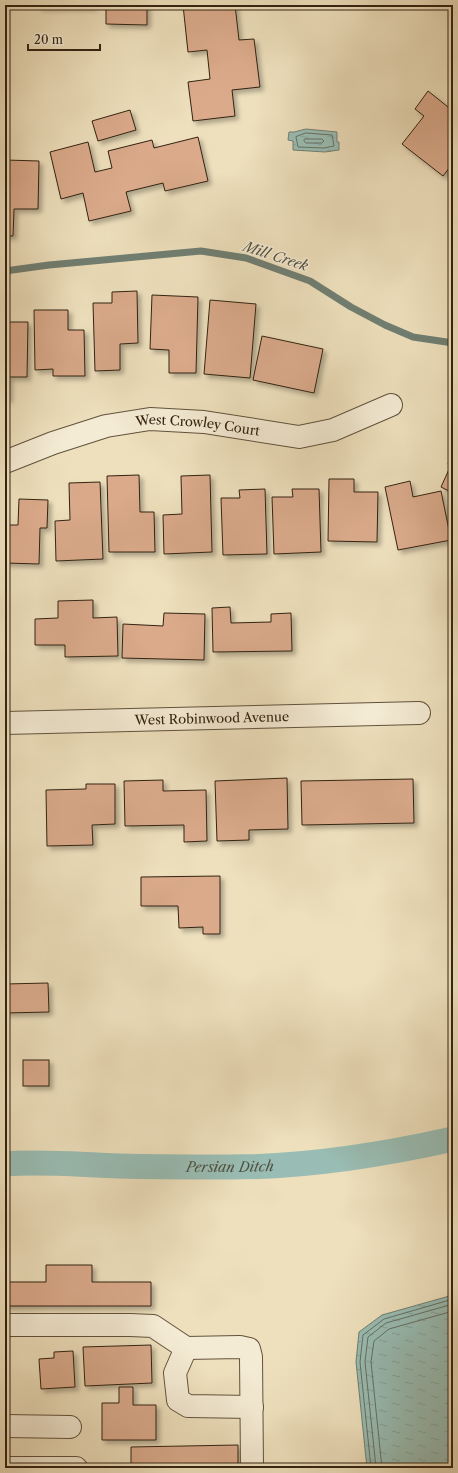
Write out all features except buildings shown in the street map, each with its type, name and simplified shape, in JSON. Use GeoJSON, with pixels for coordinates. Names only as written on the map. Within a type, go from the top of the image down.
{"type":"FeatureCollection","features":[{"type":"Feature","properties":{"kind":"street","name":"West Crowley Court"},"geometry":{"type":"LineString","coordinates":[[5,462],[53,443],[106,426],[150,419],[204,422],[299,437],[333,430],[391,405]]}},
{"type":"Feature","properties":{"kind":"street","name":"West Robinwood Avenue"},"geometry":{"type":"LineString","coordinates":[[5,723],[419,713]]}},
{"type":"Feature","properties":{"kind":"street"},"geometry":{"type":"LineString","coordinates":[[5,1325],[153,1326],[186,1348],[240,1347],[249,1350],[251,1357],[252,1468]]}},
{"type":"Feature","properties":{"kind":"street"},"geometry":{"type":"LineString","coordinates":[[186,1348],[175,1373],[178,1400],[188,1406],[252,1407]]}},
{"type":"Feature","properties":{"kind":"street"},"geometry":{"type":"LineString","coordinates":[[5,1426],[70,1427]]}},
{"type":"Feature","properties":{"kind":"street"},"geometry":{"type":"LineString","coordinates":[[6,1468],[76,1468]]}},
{"type":"Feature","properties":{"kind":"water"},"geometry":{"type":"Polygon","coordinates":[[[306,129],[337,132],[339,150],[325,152],[293,150],[293,141],[288,140],[289,132],[306,129]]]}},
{"type":"Feature","properties":{"kind":"water"},"geometry":{"type":"Polygon","coordinates":[[[453,1295],[453,1468],[367,1468],[356,1362],[359,1332],[382,1315],[453,1295]]]}},
{"type":"Feature","properties":{"kind":"waterway","name":"Mill Creek"},"geometry":{"type":"LineString","coordinates":[[5,271],[49,265],[201,251],[246,258],[310,281],[351,307],[385,325],[413,337],[453,343]]}},
{"type":"Feature","properties":{"kind":"waterway","name":"Persian Ditch"},"geometry":{"type":"LineString","coordinates":[[5,1164],[48,1163],[120,1166],[252,1167],[310,1163],[367,1156],[453,1139]]}}]}
